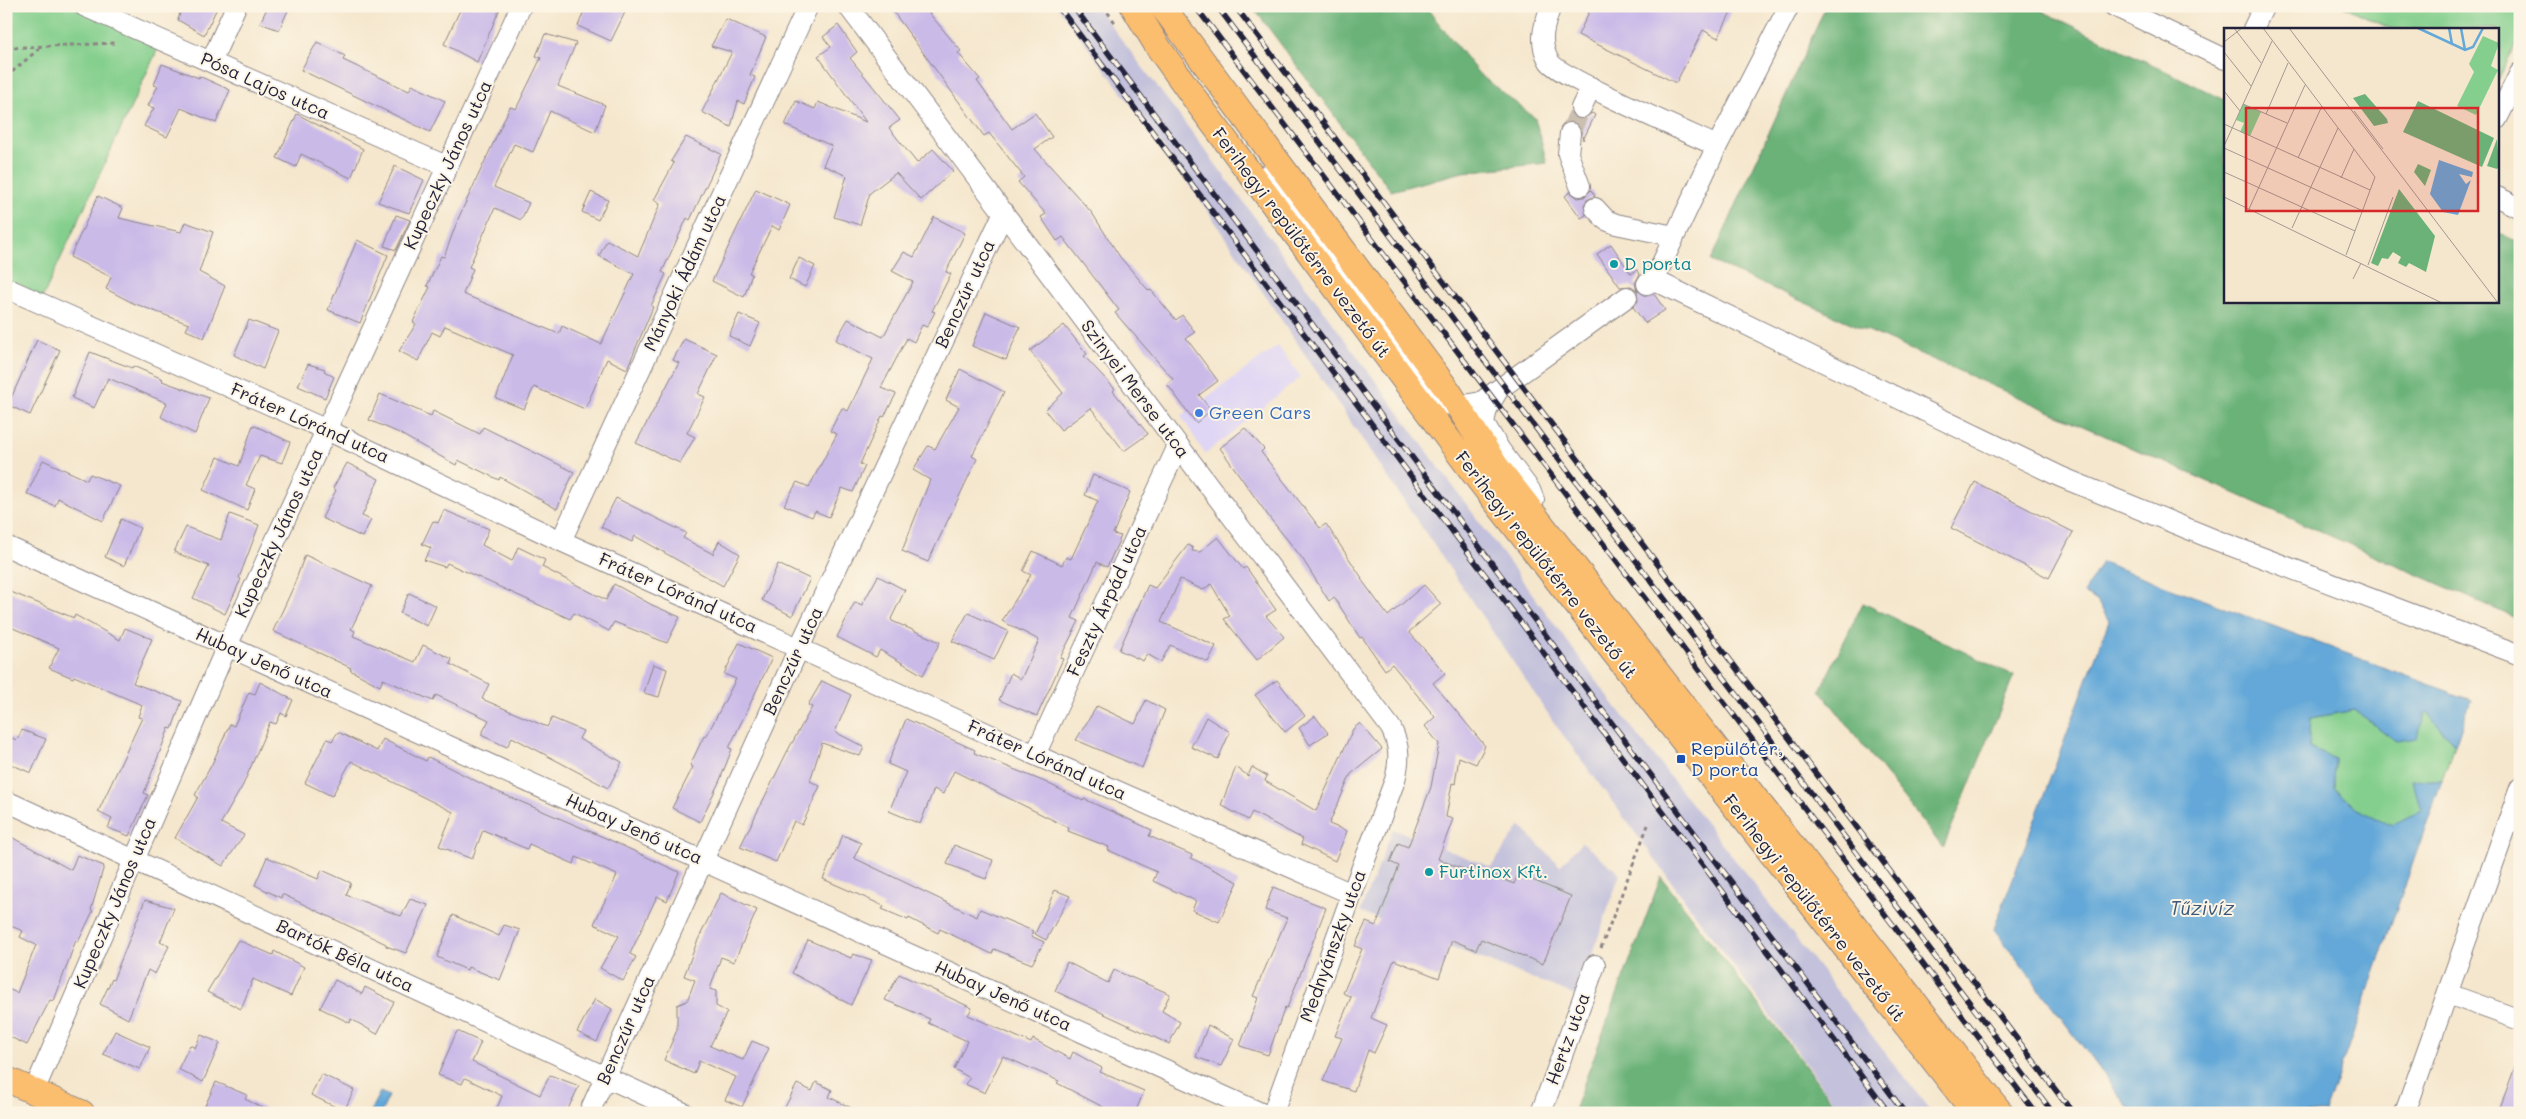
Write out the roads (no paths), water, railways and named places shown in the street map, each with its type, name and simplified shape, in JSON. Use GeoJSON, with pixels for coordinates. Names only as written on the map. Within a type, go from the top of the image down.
{"type":"FeatureCollection","features":[{"type":"Feature","properties":{"kind":"main road","name":"Ferihegyi repülőtérre vezető út"},"geometry":{"type":"LineString","coordinates":[[1133,6],[1158,47],[1200,106],[1478,479],[1975,1113]]}},
{"type":"Feature","properties":{"kind":"main road","name":"Ferihegyi repülőtérre vezető út"},"geometry":{"type":"LineString","coordinates":[[1162,6],[1470,404],[1472,428],[1496,466],[2001,1113]]}},
{"type":"Feature","properties":{"kind":"main road"},"geometry":{"type":"LineString","coordinates":[[6,1079],[82,1113]]}},
{"type":"Feature","properties":{"kind":"street","name":"Pósa Lajos utca"},"geometry":{"type":"LineString","coordinates":[[84,6],[446,166]]}},
{"type":"Feature","properties":{"kind":"street"},"geometry":{"type":"LineString","coordinates":[[211,62],[236,6]]}},
{"type":"Feature","properties":{"kind":"street","name":"Kupeczky János utca"},"geometry":{"type":"LineString","coordinates":[[34,1091],[227,646],[446,166],[522,6]]}},
{"type":"Feature","properties":{"kind":"street","name":"Mányoki Ádám utca"},"geometry":{"type":"LineString","coordinates":[[561,541],[808,6]]}},
{"type":"Feature","properties":{"kind":"street","name":"Szinyei Merse utca"},"geometry":{"type":"LineString","coordinates":[[848,6],[1390,728],[1399,744],[1400,760],[1395,780]]}},
{"type":"Feature","properties":{"kind":"street"},"geometry":{"type":"LineString","coordinates":[[1552,6],[1541,42],[1550,63],[1591,87],[1717,146]]}},
{"type":"Feature","properties":{"kind":"street"},"geometry":{"type":"LineString","coordinates":[[1789,6],[1650,282],[2062,477],[2213,539],[2520,655]]}},
{"type":"Feature","properties":{"kind":"street"},"geometry":{"type":"LineString","coordinates":[[2114,6],[2224,59]]}},
{"type":"Feature","properties":{"kind":"street"},"geometry":{"type":"LineString","coordinates":[[2253,28],[2264,6]]}},
{"type":"Feature","properties":{"kind":"street"},"geometry":{"type":"LineString","coordinates":[[2498,117],[2520,73]]}},
{"type":"Feature","properties":{"kind":"street"},"geometry":{"type":"LineString","coordinates":[[1581,108],[1591,87]]}},
{"type":"Feature","properties":{"kind":"street"},"geometry":{"type":"LineString","coordinates":[[1200,106],[1244,145],[1440,403],[1470,404],[1500,386],[1627,297]]}},
{"type":"Feature","properties":{"kind":"street"},"geometry":{"type":"LineString","coordinates":[[1570,133],[1568,154],[1580,186]]}},
{"type":"Feature","properties":{"kind":"street"},"geometry":{"type":"LineString","coordinates":[[2498,197],[2520,208]]}},
{"type":"Feature","properties":{"kind":"street"},"geometry":{"type":"LineString","coordinates":[[1595,208],[1606,220],[1616,224],[1674,236]]}},
{"type":"Feature","properties":{"kind":"street","name":"Benczúr utca"},"geometry":{"type":"LineString","coordinates":[[589,1113],[799,648],[1004,212]]}},
{"type":"Feature","properties":{"kind":"street","name":"Fráter Lóránd utca"},"geometry":{"type":"LineString","coordinates":[[6,288],[327,430],[561,541],[1035,755],[1352,894]]}},
{"type":"Feature","properties":{"kind":"street"},"geometry":{"type":"LineString","coordinates":[[1500,386],[1487,409],[1484,423],[1500,450],[1530,490],[1549,534]]}},
{"type":"Feature","properties":{"kind":"street"},"geometry":{"type":"LineString","coordinates":[[1472,428],[1478,479]]}},
{"type":"Feature","properties":{"kind":"street","name":"Feszty Árpád utca"},"geometry":{"type":"LineString","coordinates":[[1035,755],[1178,446]]}},
{"type":"Feature","properties":{"kind":"street","name":"Hubay Jenő utca"},"geometry":{"type":"LineString","coordinates":[[6,546],[1261,1113]]}},
{"type":"Feature","properties":{"kind":"street","name":"Mednyánszky utca"},"geometry":{"type":"LineString","coordinates":[[1274,1113],[1395,780]]}},
{"type":"Feature","properties":{"kind":"street"},"geometry":{"type":"LineString","coordinates":[[2405,1113],[2520,788]]}},
{"type":"Feature","properties":{"kind":"street","name":"Bartók Béla utca"},"geometry":{"type":"LineString","coordinates":[[6,801],[684,1113]]}},
{"type":"Feature","properties":{"kind":"street","name":"Hertz utca"},"geometry":{"type":"LineString","coordinates":[[1541,1113],[1595,965]]}},
{"type":"Feature","properties":{"kind":"street"},"geometry":{"type":"LineString","coordinates":[[2448,994],[2520,1020]]}},
{"type":"Feature","properties":{"kind":"water","name":"Tűzivíz"},"geometry":{"type":"Polygon","coordinates":[[[2102,562],[2471,700],[2455,745],[2426,712],[2417,738],[2396,741],[2355,710],[2311,718],[2309,748],[2335,759],[2334,788],[2357,809],[2392,825],[2421,810],[2412,780],[2442,780],[2325,1113],[2133,1113],[1994,929],[2109,621],[2097,601],[2084,593],[2102,562]]]}},
{"type":"Feature","properties":{"kind":"water"},"geometry":{"type":"Polygon","coordinates":[[[380,1092],[389,1096],[381,1113],[370,1111],[380,1092]]]}},
{"type":"Feature","properties":{"kind":"tunnel"},"geometry":{"type":"LineString","coordinates":[[1570,133],[1581,108]]}},
{"type":"Feature","properties":{"kind":"railway"},"geometry":{"type":"LineString","coordinates":[[1058,6],[1889,1113]]}},
{"type":"Feature","properties":{"kind":"railway"},"geometry":{"type":"LineString","coordinates":[[1073,6],[1905,1113]]}},
{"type":"Feature","properties":{"kind":"railway"},"geometry":{"type":"LineString","coordinates":[[1195,6],[2036,1113]]}},
{"type":"Feature","properties":{"kind":"railway"},"geometry":{"type":"LineString","coordinates":[[1217,6],[2053,1113]]}},
{"type":"Feature","properties":{"kind":"railway"},"geometry":{"type":"LineString","coordinates":[[1235,6],[2073,1113]]}},
{"type":"Feature","properties":{"kind":"place","name":"D porta"},"geometry":{"type":"Point","coordinates":[1614,264]}},
{"type":"Feature","properties":{"kind":"place","name":"Green Cars"},"geometry":{"type":"Point","coordinates":[1199,413]}},
{"type":"Feature","properties":{"kind":"place","name":"Repülőtér, D porta"},"geometry":{"type":"Point","coordinates":[1681,759]}},
{"type":"Feature","properties":{"kind":"place","name":"Furtinox Kft."},"geometry":{"type":"Point","coordinates":[1429,872]}}]}
